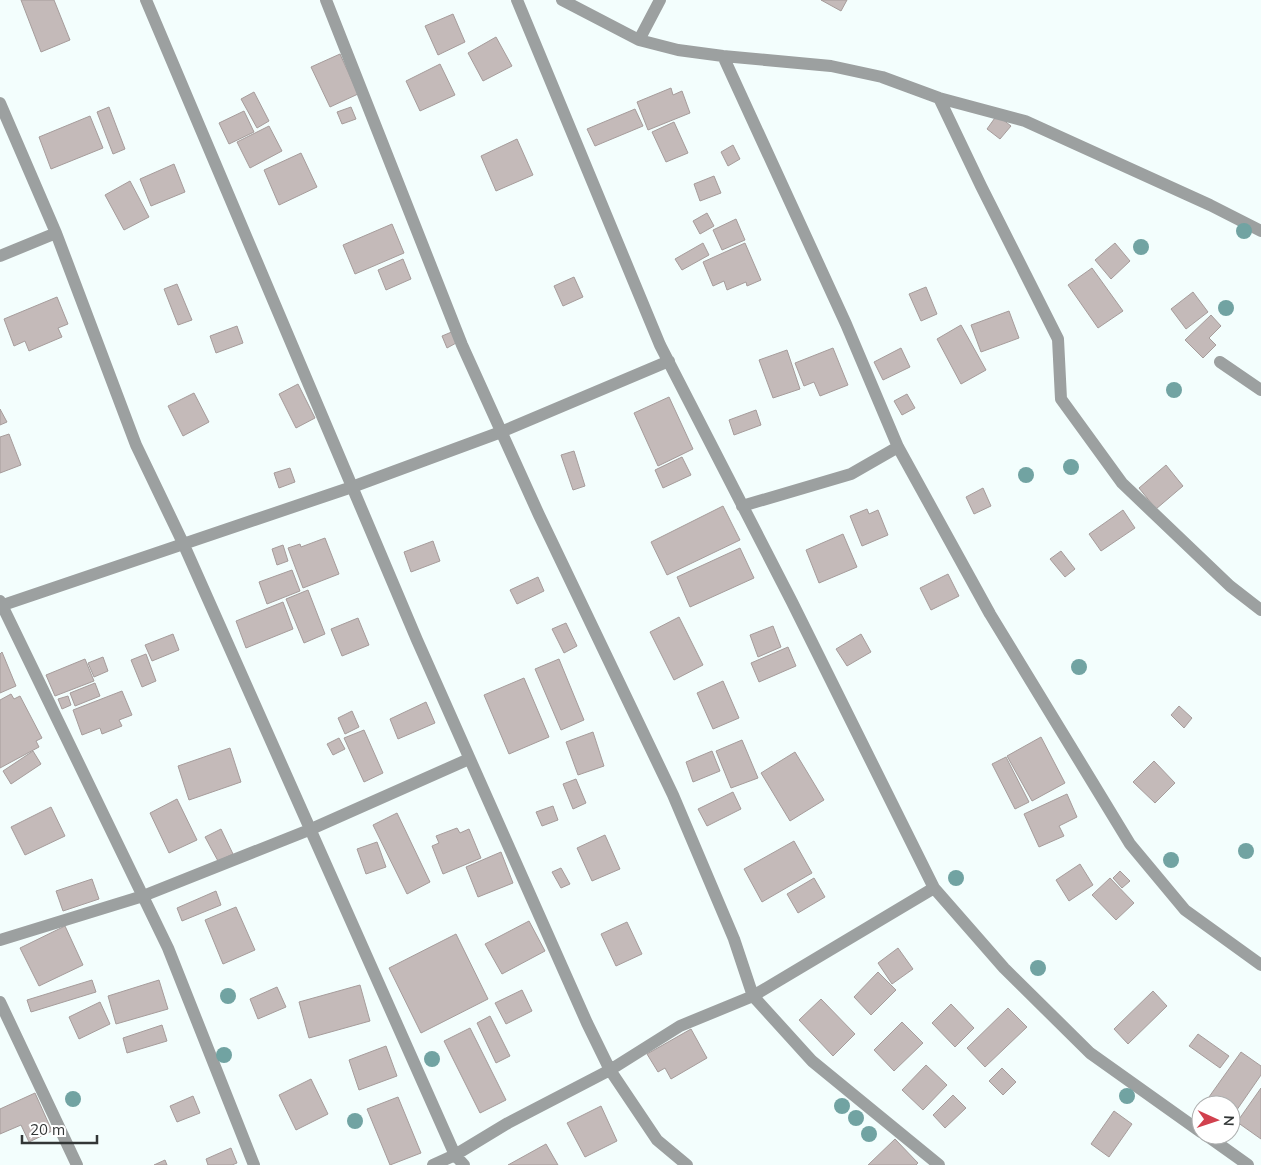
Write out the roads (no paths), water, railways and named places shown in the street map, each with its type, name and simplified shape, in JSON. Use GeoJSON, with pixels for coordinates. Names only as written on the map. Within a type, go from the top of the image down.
{"type":"FeatureCollection","features":[{"type":"Feature","properties":{"kind":"street"},"geometry":{"type":"LineString","coordinates":[[146,0],[416,640],[582,1014],[610,1070],[657,1140],[687,1165]]}},
{"type":"Feature","properties":{"kind":"street"},"geometry":{"type":"LineString","coordinates":[[326,0],[462,345],[539,515],[673,794],[734,939],[753,996],[812,1061],[939,1165]]}},
{"type":"Feature","properties":{"kind":"street"},"geometry":{"type":"LineString","coordinates":[[517,0],[660,344],[934,888],[1004,968],[1090,1053],[1191,1125]]}},
{"type":"Feature","properties":{"kind":"street"},"geometry":{"type":"LineString","coordinates":[[562,0],[639,40],[678,50],[831,66],[882,77],[939,98],[1025,121],[1210,205],[1261,231]]}},
{"type":"Feature","properties":{"kind":"street"},"geometry":{"type":"LineString","coordinates":[[639,40],[660,0]]}},
{"type":"Feature","properties":{"kind":"street"},"geometry":{"type":"LineString","coordinates":[[723,56],[846,324],[898,447],[990,614],[1130,844],[1185,910],[1261,965]]}},
{"type":"Feature","properties":{"kind":"street"},"geometry":{"type":"LineString","coordinates":[[939,98],[1058,339],[1061,398],[1122,483],[1230,586],[1261,610]]}},
{"type":"Feature","properties":{"kind":"street"},"geometry":{"type":"LineString","coordinates":[[0,103],[56,233],[136,445],[183,543],[309,830],[459,1160]]}},
{"type":"Feature","properties":{"kind":"street"},"geometry":{"type":"LineString","coordinates":[[0,256],[56,233]]}},
{"type":"Feature","properties":{"kind":"street"},"geometry":{"type":"LineString","coordinates":[[254,1165],[168,948],[1,604],[352,487],[502,432],[669,361]]}},
{"type":"Feature","properties":{"kind":"street"},"geometry":{"type":"LineString","coordinates":[[1220,362],[1261,390]]}},
{"type":"Feature","properties":{"kind":"street"},"geometry":{"type":"LineString","coordinates":[[742,506],[851,474],[898,447]]}},
{"type":"Feature","properties":{"kind":"street"},"geometry":{"type":"LineString","coordinates":[[0,940],[143,896],[309,830],[469,759]]}},
{"type":"Feature","properties":{"kind":"street"},"geometry":{"type":"LineString","coordinates":[[433,1165],[459,1160],[508,1123],[610,1070],[680,1026],[753,996],[934,888]]}},
{"type":"Feature","properties":{"kind":"street"},"geometry":{"type":"LineString","coordinates":[[0,1002],[77,1165]]}},
{"type":"Feature","properties":{"kind":"street"},"geometry":{"type":"LineString","coordinates":[[1220,1145],[1248,1165]]}}]}
